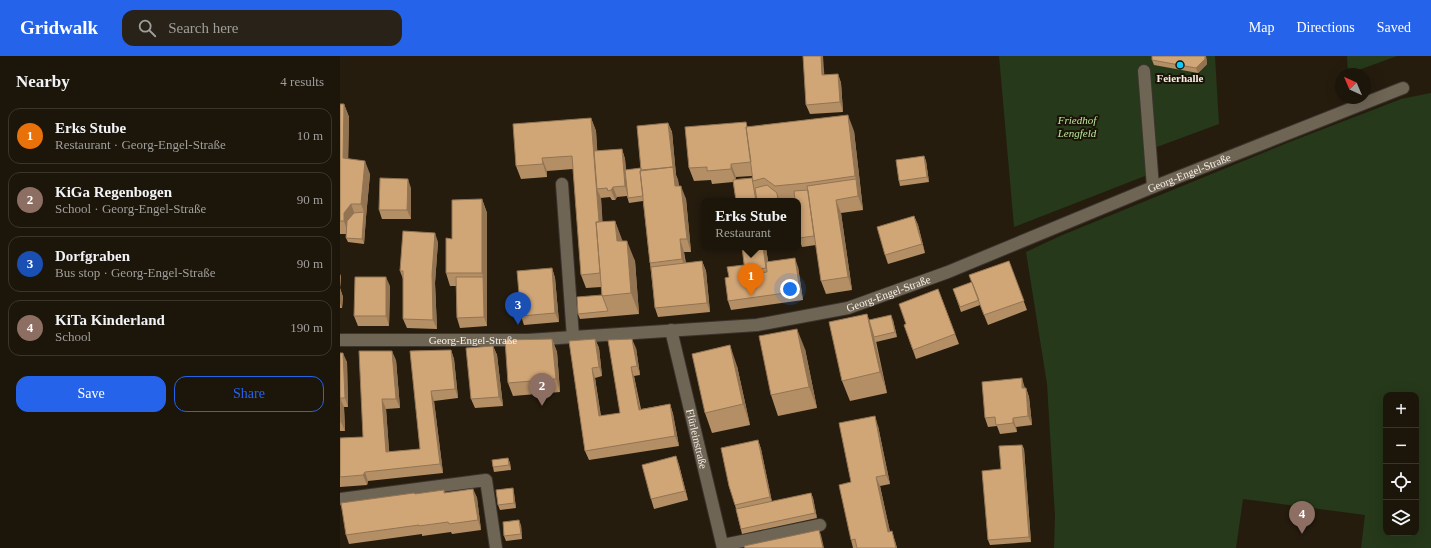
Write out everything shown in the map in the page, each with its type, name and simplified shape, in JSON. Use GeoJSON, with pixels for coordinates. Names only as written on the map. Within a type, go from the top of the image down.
{"type":"FeatureCollection","features":[{"type":"Feature","properties":{"kind":"street"},"geometry":{"type":"LineString","coordinates":[[1144,71],[1153,187]]}},
{"type":"Feature","properties":{"kind":"street","name":"Georg-Engel-Straße"},"geometry":{"type":"LineString","coordinates":[[340,340],[528,340],[757,325],[848,308],[956,269],[1153,187],[1403,88]]}},
{"type":"Feature","properties":{"kind":"street"},"geometry":{"type":"LineString","coordinates":[[562,184],[573,337]]}},
{"type":"Feature","properties":{"kind":"street","name":"Flürleinstraße"},"geometry":{"type":"LineString","coordinates":[[671,330],[723,546]]}},
{"type":"Feature","properties":{"kind":"street"},"geometry":{"type":"LineString","coordinates":[[340,499],[486,480],[496,548]]}},
{"type":"Feature","properties":{"kind":"street"},"geometry":{"type":"LineString","coordinates":[[723,546],[820,525]]}},
{"type":"Feature","properties":{"kind":"green space","name":"Friedhof Lengfeld"},"geometry":{"type":"Polygon","coordinates":[[[999,56],[1215,56],[1219,124],[1146,151],[1145,176],[1014,227],[999,56]]]}},
{"type":"Feature","properties":{"kind":"green space"},"geometry":{"type":"Polygon","coordinates":[[[1347,56],[1397,56],[1364,68],[1348,68],[1347,56]]]}},
{"type":"Feature","properties":{"kind":"green space"},"geometry":{"type":"Polygon","coordinates":[[[1431,93],[1431,548],[1361,548],[1365,515],[1243,499],[1236,548],[1054,548],[1055,516],[1047,384],[1026,252],[1060,236],[1287,143],[1401,99],[1431,93]]]}},
{"type":"Feature","properties":{"kind":"building"},"geometry":{"type":"Polygon","coordinates":[[[803,56],[821,56],[822,75],[838,74],[840,102],[806,105],[803,56]]]}},
{"type":"Feature","properties":{"kind":"building","name":"Feierhalle"},"geometry":{"type":"Polygon","coordinates":[[[1152,56],[1205,56],[1205,59],[1196,68],[1152,60],[1152,56]]]}},
{"type":"Feature","properties":{"kind":"building"},"geometry":{"type":"Polygon","coordinates":[[[340,104],[344,104],[343,158],[365,161],[361,204],[351,204],[344,213],[344,221],[340,221],[340,104]]]}},
{"type":"Feature","properties":{"kind":"building"},"geometry":{"type":"Polygon","coordinates":[[[848,115],[855,176],[775,186],[764,178],[753,181],[746,127],[848,115]]]}},
{"type":"Feature","properties":{"kind":"building"},"geometry":{"type":"Polygon","coordinates":[[[591,118],[599,222],[596,222],[600,273],[581,275],[572,156],[542,158],[543,164],[516,166],[513,124],[591,118]]]}},
{"type":"Feature","properties":{"kind":"building"},"geometry":{"type":"Polygon","coordinates":[[[746,122],[751,162],[731,164],[731,169],[707,171],[707,167],[689,168],[685,127],[746,122]]]}},
{"type":"Feature","properties":{"kind":"building"},"geometry":{"type":"Polygon","coordinates":[[[668,123],[673,167],[641,170],[637,126],[668,123]]]}},
{"type":"Feature","properties":{"kind":"building"},"geometry":{"type":"Polygon","coordinates":[[[622,149],[625,186],[613,187],[608,191],[607,188],[597,189],[594,151],[622,149]]]}},
{"type":"Feature","properties":{"kind":"building"},"geometry":{"type":"Polygon","coordinates":[[[924,156],[927,177],[899,181],[896,160],[924,156]]]}},
{"type":"Feature","properties":{"kind":"building"},"geometry":{"type":"Polygon","coordinates":[[[673,167],[675,186],[681,186],[687,239],[680,239],[682,259],[650,263],[640,171],[673,167]]]}},
{"type":"Feature","properties":{"kind":"building"},"geometry":{"type":"Polygon","coordinates":[[[641,168],[640,171],[643,196],[628,198],[625,170],[641,168]]]}},
{"type":"Feature","properties":{"kind":"building"},"geometry":{"type":"Polygon","coordinates":[[[380,178],[408,179],[407,210],[379,210],[380,178]]]}},
{"type":"Feature","properties":{"kind":"building"},"geometry":{"type":"Polygon","coordinates":[[[752,178],[755,198],[736,198],[733,180],[752,178]]]}},
{"type":"Feature","properties":{"kind":"building"},"geometry":{"type":"Polygon","coordinates":[[[856,179],[858,196],[836,200],[848,277],[821,281],[807,186],[856,179]]]}},
{"type":"Feature","properties":{"kind":"building"},"geometry":{"type":"Polygon","coordinates":[[[767,185],[777,193],[778,198],[757,198],[755,188],[767,185]]]}},
{"type":"Feature","properties":{"kind":"building"},"geometry":{"type":"Polygon","coordinates":[[[808,190],[814,236],[801,238],[801,198],[795,198],[794,191],[808,190]]]}},
{"type":"Feature","properties":{"kind":"building"},"geometry":{"type":"Polygon","coordinates":[[[482,199],[482,273],[446,273],[446,238],[452,239],[452,200],[482,199]]]}},
{"type":"Feature","properties":{"kind":"building"},"geometry":{"type":"Polygon","coordinates":[[[364,212],[362,239],[346,238],[347,221],[354,213],[364,212]]]}},
{"type":"Feature","properties":{"kind":"building"},"geometry":{"type":"Polygon","coordinates":[[[914,216],[922,244],[885,255],[877,227],[914,216]]]}},
{"type":"Feature","properties":{"kind":"building"},"geometry":{"type":"Polygon","coordinates":[[[615,221],[617,241],[627,241],[631,293],[602,296],[596,222],[615,221]]]}},
{"type":"Feature","properties":{"kind":"building"},"geometry":{"type":"Polygon","coordinates":[[[403,231],[435,233],[432,274],[433,320],[403,319],[403,271],[400,271],[403,231]]]}},
{"type":"Feature","properties":{"kind":"building"},"geometry":{"type":"Polygon","coordinates":[[[742,250],[763,250],[766,268],[745,271],[742,250]]]}},
{"type":"Feature","properties":{"kind":"building"},"geometry":{"type":"Polygon","coordinates":[[[795,258],[800,291],[728,301],[725,278],[729,277],[727,267],[744,265],[746,275],[767,272],[766,262],[795,258]]]}},
{"type":"Feature","properties":{"kind":"building"},"geometry":{"type":"Polygon","coordinates":[[[702,261],[707,303],[655,308],[651,267],[702,261]]]}},
{"type":"Feature","properties":{"kind":"building"},"geometry":{"type":"Polygon","coordinates":[[[1009,261],[1024,301],[984,315],[969,275],[1009,261]]]}},
{"type":"Feature","properties":{"kind":"building"},"geometry":{"type":"Polygon","coordinates":[[[552,268],[555,313],[521,316],[517,271],[552,268]]]}},
{"type":"Feature","properties":{"kind":"building"},"geometry":{"type":"Polygon","coordinates":[[[355,277],[386,277],[386,316],[354,316],[355,277]]]}},
{"type":"Feature","properties":{"kind":"building"},"geometry":{"type":"Polygon","coordinates":[[[456,277],[483,277],[484,317],[457,318],[456,277]]]}},
{"type":"Feature","properties":{"kind":"building"},"geometry":{"type":"Polygon","coordinates":[[[972,282],[979,300],[960,307],[953,289],[972,282]]]}},
{"type":"Feature","properties":{"kind":"building"},"geometry":{"type":"Polygon","coordinates":[[[938,289],[955,334],[913,350],[904,325],[906,324],[899,304],[938,289]]]}},
{"type":"Feature","properties":{"kind":"building"},"geometry":{"type":"Polygon","coordinates":[[[602,295],[608,311],[578,314],[577,297],[602,295]]]}},
{"type":"Feature","properties":{"kind":"building"},"geometry":{"type":"Polygon","coordinates":[[[867,314],[880,372],[842,381],[829,322],[867,314]]]}},
{"type":"Feature","properties":{"kind":"building"},"geometry":{"type":"Polygon","coordinates":[[[891,315],[895,332],[874,337],[869,320],[891,315]]]}},
{"type":"Feature","properties":{"kind":"building"},"geometry":{"type":"Polygon","coordinates":[[[797,329],[809,387],[771,395],[759,336],[797,329]]]}},
{"type":"Feature","properties":{"kind":"building"},"geometry":{"type":"Polygon","coordinates":[[[552,339],[556,379],[508,383],[505,340],[552,339]]]}},
{"type":"Feature","properties":{"kind":"building"},"geometry":{"type":"Polygon","coordinates":[[[595,339],[599,367],[592,368],[599,416],[620,413],[608,340],[632,339],[637,366],[631,367],[639,410],[670,404],[675,436],[585,451],[569,341],[595,339]]]}},
{"type":"Feature","properties":{"kind":"building"},"geometry":{"type":"Polygon","coordinates":[[[730,345],[743,404],[705,413],[692,354],[730,345]]]}},
{"type":"Feature","properties":{"kind":"building"},"geometry":{"type":"Polygon","coordinates":[[[493,346],[499,397],[471,399],[466,348],[493,346]]]}},
{"type":"Feature","properties":{"kind":"building"},"geometry":{"type":"Polygon","coordinates":[[[451,350],[455,389],[431,391],[440,464],[365,472],[363,475],[340,477],[340,438],[363,437],[359,351],[392,351],[396,399],[382,399],[386,452],[420,449],[410,351],[451,350]]]}},
{"type":"Feature","properties":{"kind":"building"},"geometry":{"type":"Polygon","coordinates":[[[340,353],[343,353],[345,398],[340,398],[340,353]]]}},
{"type":"Feature","properties":{"kind":"building"},"geometry":{"type":"Polygon","coordinates":[[[1022,378],[1022,388],[1026,388],[1028,416],[1013,418],[1013,423],[996,425],[995,417],[985,418],[982,382],[1022,378]]]}},
{"type":"Feature","properties":{"kind":"building"},"geometry":{"type":"Polygon","coordinates":[[[340,398],[341,422],[340,422],[340,398]]]}},
{"type":"Feature","properties":{"kind":"building"},"geometry":{"type":"Polygon","coordinates":[[[875,416],[886,475],[876,477],[888,532],[892,531],[896,548],[857,548],[855,539],[851,540],[839,485],[851,482],[839,423],[875,416]]]}},
{"type":"Feature","properties":{"kind":"building"},"geometry":{"type":"Polygon","coordinates":[[[758,440],[770,497],[735,505],[729,486],[721,448],[758,440]]]}},
{"type":"Feature","properties":{"kind":"building"},"geometry":{"type":"Polygon","coordinates":[[[1022,445],[1029,537],[988,540],[982,471],[1001,469],[999,446],[1022,445]]]}},
{"type":"Feature","properties":{"kind":"building"},"geometry":{"type":"Polygon","coordinates":[[[676,456],[685,491],[651,499],[642,465],[676,456]]]}},
{"type":"Feature","properties":{"kind":"building"},"geometry":{"type":"Polygon","coordinates":[[[508,458],[509,465],[493,467],[492,460],[508,458]]]}},
{"type":"Feature","properties":{"kind":"building"},"geometry":{"type":"Polygon","coordinates":[[[513,488],[514,503],[498,505],[496,490],[513,488]]]}},
{"type":"Feature","properties":{"kind":"building"},"geometry":{"type":"Polygon","coordinates":[[[473,489],[478,520],[449,524],[448,522],[419,525],[346,535],[341,503],[414,493],[444,490],[444,493],[473,489]]]}},
{"type":"Feature","properties":{"kind":"building"},"geometry":{"type":"Polygon","coordinates":[[[811,493],[815,513],[741,529],[736,509],[811,493]]]}},
{"type":"Feature","properties":{"kind":"building"},"geometry":{"type":"Polygon","coordinates":[[[519,520],[521,534],[504,536],[503,522],[519,520]]]}},
{"type":"Feature","properties":{"kind":"building"},"geometry":{"type":"Polygon","coordinates":[[[819,530],[823,548],[745,548],[744,546],[819,530]]]}},
{"type":"Feature","properties":{"kind":"place","name":"Feierhalle"},"geometry":{"type":"Point","coordinates":[1180,65]}},
{"type":"Feature","properties":{"kind":"place","name":"Erks Stube"},"geometry":{"type":"Point","coordinates":[751,296]}},
{"type":"Feature","properties":{"kind":"place","name":"Dorfgraben"},"geometry":{"type":"Point","coordinates":[518,325]}},
{"type":"Feature","properties":{"kind":"place","name":"KiGa Regenbogen"},"geometry":{"type":"Point","coordinates":[542,406]}},
{"type":"Feature","properties":{"kind":"place","name":"KiTa Kinderland"},"geometry":{"type":"Point","coordinates":[1302,534]}}]}
